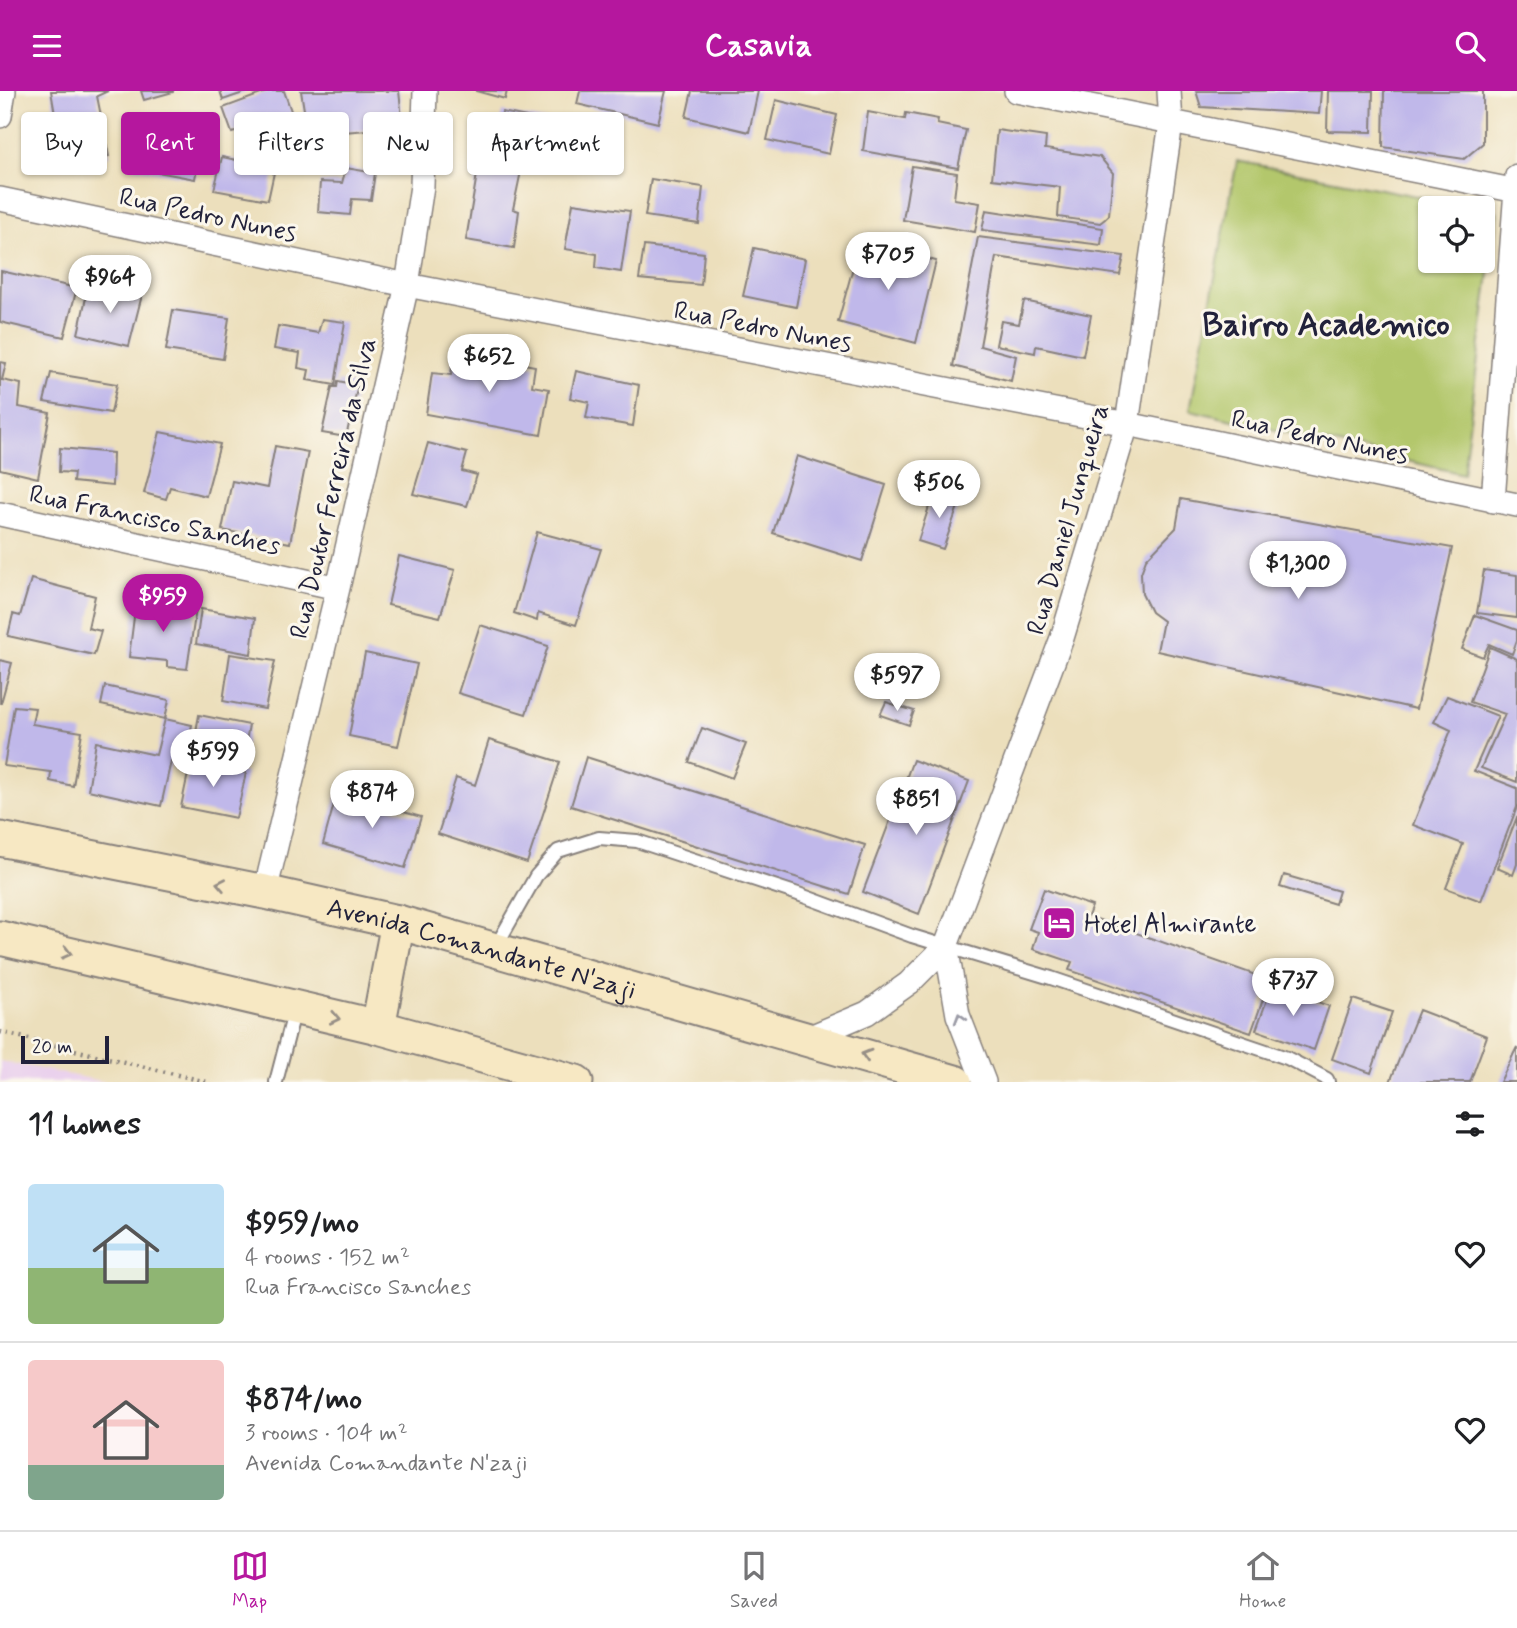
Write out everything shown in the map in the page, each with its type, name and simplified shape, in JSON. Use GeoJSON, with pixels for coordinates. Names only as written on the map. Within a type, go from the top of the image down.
{"type":"FeatureCollection","features":[{"type":"Feature","properties":{"kind":"street"},"geometry":{"type":"LineString","coordinates":[[0,116],[4,91]]}},
{"type":"Feature","properties":{"kind":"street","name":"Rua Doutor Ferreira da Silva"},"geometry":{"type":"LineString","coordinates":[[265,893],[407,285],[422,186],[425,91]]}},
{"type":"Feature","properties":{"kind":"street"},"geometry":{"type":"LineString","coordinates":[[1016,91],[1517,191]]}},
{"type":"Feature","properties":{"kind":"street","name":"Rua Daniel Junqueira"},"geometry":{"type":"LineString","coordinates":[[808,1038],[867,1013],[909,983],[946,946],[1062,638],[1127,424],[1171,123],[1169,91]]}},
{"type":"Feature","properties":{"kind":"street"},"geometry":{"type":"LineString","coordinates":[[1493,501],[1517,175]]}},
{"type":"Feature","properties":{"kind":"street","name":"Rua Pedro Nunes"},"geometry":{"type":"LineString","coordinates":[[0,199],[407,285],[1127,424],[1517,505]]}},
{"type":"Feature","properties":{"kind":"street","name":"Rua Francisco Sanches"},"geometry":{"type":"LineString","coordinates":[[0,514],[338,589]]}},
{"type":"Feature","properties":{"kind":"street","name":"Avenida Comandante N'zaji"},"geometry":{"type":"LineString","coordinates":[[0,839],[398,922],[955,1082]]}},
{"type":"Feature","properties":{"kind":"street"},"geometry":{"type":"LineString","coordinates":[[378,1027],[398,922]]}},
{"type":"Feature","properties":{"kind":"street"},"geometry":{"type":"LineString","coordinates":[[0,938],[378,1027],[576,1082]]}},
{"type":"Feature","properties":{"kind":"street"},"geometry":{"type":"LineString","coordinates":[[946,946],[958,1015],[984,1082]]}},
{"type":"Feature","properties":{"kind":"lane"},"geometry":{"type":"LineString","coordinates":[[495,949],[536,876],[558,851],[598,838],[637,841],[1287,1058],[1328,1082]]}},
{"type":"Feature","properties":{"kind":"lane"},"geometry":{"type":"LineString","coordinates":[[276,1082],[295,1009]]}},
{"type":"Feature","properties":{"kind":"path"},"geometry":{"type":"LineString","coordinates":[[0,1032],[207,1082]]}},
{"type":"Feature","properties":{"kind":"shaded area"},"geometry":{"type":"Polygon","coordinates":[[[0,1061],[106,1082],[0,1082],[0,1061]]]}},
{"type":"Feature","properties":{"kind":"green space"},"geometry":{"type":"Polygon","coordinates":[[[1237,161],[1418,196],[1418,273],[1489,273],[1463,474],[1190,410],[1237,161]]]}},
{"type":"Feature","properties":{"kind":"building"},"geometry":{"type":"Polygon","coordinates":[[[51,91],[108,91],[97,96],[100,112],[55,112],[51,91]]]}},
{"type":"Feature","properties":{"kind":"building"},"geometry":{"type":"Polygon","coordinates":[[[141,91],[173,91],[173,92],[144,100],[141,91]]]}},
{"type":"Feature","properties":{"kind":"building"},"geometry":{"type":"Polygon","coordinates":[[[220,91],[249,91],[223,100],[220,91]]]}},
{"type":"Feature","properties":{"kind":"building"},"geometry":{"type":"Polygon","coordinates":[[[269,91],[284,91],[291,112],[234,112],[232,133],[223,108],[269,91]]]}},
{"type":"Feature","properties":{"kind":"building"},"geometry":{"type":"Polygon","coordinates":[[[301,91],[399,91],[401,112],[363,112],[363,130],[349,132],[349,112],[304,112],[301,91]]]}},
{"type":"Feature","properties":{"kind":"building"},"geometry":{"type":"Polygon","coordinates":[[[476,91],[507,91],[505,99],[476,91]]]}},
{"type":"Feature","properties":{"kind":"building"},"geometry":{"type":"Polygon","coordinates":[[[580,91],[666,91],[658,123],[624,115],[624,112],[611,112],[577,104],[580,91]]]}},
{"type":"Feature","properties":{"kind":"building"},"geometry":{"type":"Polygon","coordinates":[[[692,91],[758,91],[749,132],[686,117],[692,91]]]}},
{"type":"Feature","properties":{"kind":"building"},"geometry":{"type":"Polygon","coordinates":[[[1196,91],[1321,91],[1319,114],[1201,107],[1196,91]]]}},
{"type":"Feature","properties":{"kind":"building"},"geometry":{"type":"Polygon","coordinates":[[[1328,91],[1373,91],[1372,132],[1327,131],[1328,91]]]}},
{"type":"Feature","properties":{"kind":"building"},"geometry":{"type":"Polygon","coordinates":[[[1384,91],[1483,91],[1483,143],[1464,159],[1383,147],[1384,91]]]}},
{"type":"Feature","properties":{"kind":"building"},"geometry":{"type":"Polygon","coordinates":[[[776,100],[837,115],[829,154],[767,140],[776,100]]]}},
{"type":"Feature","properties":{"kind":"building"},"geometry":{"type":"Polygon","coordinates":[[[868,112],[905,119],[906,113],[938,119],[937,124],[966,130],[958,168],[863,151],[868,112]]]}},
{"type":"Feature","properties":{"kind":"building"},"geometry":{"type":"Polygon","coordinates":[[[997,130],[1046,137],[1045,149],[1100,157],[1113,173],[1109,215],[1100,223],[1058,217],[1060,187],[992,179],[997,130]]]}},
{"type":"Feature","properties":{"kind":"building"},"geometry":{"type":"Polygon","coordinates":[[[222,157],[234,159],[234,175],[273,175],[268,200],[214,190],[218,175],[220,175],[222,157]]]}},
{"type":"Feature","properties":{"kind":"building"},"geometry":{"type":"Polygon","coordinates":[[[912,166],[957,173],[954,199],[980,203],[975,232],[903,220],[912,166]]]}},
{"type":"Feature","properties":{"kind":"building"},"geometry":{"type":"Polygon","coordinates":[[[349,169],[363,171],[363,175],[375,175],[371,200],[352,199],[350,215],[318,212],[320,182],[342,183],[344,175],[349,175],[349,169]]]}},
{"type":"Feature","properties":{"kind":"building"},"geometry":{"type":"Polygon","coordinates":[[[174,175],[196,175],[195,179],[174,175]]]}},
{"type":"Feature","properties":{"kind":"building"},"geometry":{"type":"Polygon","coordinates":[[[477,175],[520,175],[513,209],[519,211],[514,248],[466,240],[477,175]]]}},
{"type":"Feature","properties":{"kind":"building"},"geometry":{"type":"Polygon","coordinates":[[[651,179],[703,187],[699,224],[645,216],[651,179]]]}},
{"type":"Feature","properties":{"kind":"building"},"geometry":{"type":"Polygon","coordinates":[[[573,203],[630,211],[621,272],[596,268],[597,254],[565,249],[573,203]]]}},
{"type":"Feature","properties":{"kind":"building"},"geometry":{"type":"Polygon","coordinates":[[[986,210],[1103,228],[1101,245],[982,230],[986,210]]]}},
{"type":"Feature","properties":{"kind":"building"},"geometry":{"type":"Polygon","coordinates":[[[978,237],[1124,256],[1120,275],[996,257],[980,346],[1016,356],[1011,381],[953,366],[978,237]]]}},
{"type":"Feature","properties":{"kind":"building"},"geometry":{"type":"Polygon","coordinates":[[[860,242],[936,261],[916,343],[838,322],[860,242]]]}},
{"type":"Feature","properties":{"kind":"building"},"geometry":{"type":"Polygon","coordinates":[[[644,246],[704,253],[701,285],[639,279],[644,246]]]}},
{"type":"Feature","properties":{"kind":"building"},"geometry":{"type":"Polygon","coordinates":[[[754,248],[805,259],[796,307],[743,296],[754,248]]]}},
{"type":"Feature","properties":{"kind":"building"},"geometry":{"type":"Polygon","coordinates":[[[1,271],[77,288],[64,337],[0,322],[1,271]]]}},
{"type":"Feature","properties":{"kind":"building"},"geometry":{"type":"Polygon","coordinates":[[[89,284],[142,295],[129,346],[78,334],[89,284]]]}},
{"type":"Feature","properties":{"kind":"building"},"geometry":{"type":"Polygon","coordinates":[[[1024,301],[1091,315],[1083,356],[1036,346],[1035,353],[996,345],[1001,321],[1019,324],[1024,301]]]}},
{"type":"Feature","properties":{"kind":"building"},"geometry":{"type":"Polygon","coordinates":[[[173,310],[229,318],[223,359],[166,350],[173,310]]]}},
{"type":"Feature","properties":{"kind":"building"},"geometry":{"type":"Polygon","coordinates":[[[322,319],[345,322],[335,385],[307,380],[309,370],[298,368],[300,353],[274,349],[278,326],[318,333],[322,319]]]}},
{"type":"Feature","properties":{"kind":"building"},"geometry":{"type":"Polygon","coordinates":[[[454,351],[535,366],[532,386],[549,389],[541,435],[426,414],[432,373],[451,375],[454,351]]]}},
{"type":"Feature","properties":{"kind":"building"},"geometry":{"type":"Polygon","coordinates":[[[0,362],[6,363],[2,380],[21,384],[19,407],[50,413],[38,478],[0,469],[0,362]]]}},
{"type":"Feature","properties":{"kind":"building"},"geometry":{"type":"Polygon","coordinates":[[[576,371],[639,385],[633,426],[586,418],[589,402],[570,398],[576,371]]]}},
{"type":"Feature","properties":{"kind":"building"},"geometry":{"type":"Polygon","coordinates":[[[51,373],[117,384],[111,413],[44,402],[51,373]]]}},
{"type":"Feature","properties":{"kind":"building"},"geometry":{"type":"Polygon","coordinates":[[[338,381],[358,385],[346,437],[322,433],[332,387],[337,387],[338,381]]]}},
{"type":"Feature","properties":{"kind":"building"},"geometry":{"type":"Polygon","coordinates":[[[160,432],[220,444],[206,496],[170,487],[166,499],[144,493],[160,432]]]}},
{"type":"Feature","properties":{"kind":"building"},"geometry":{"type":"Polygon","coordinates":[[[428,443],[467,453],[462,471],[477,475],[467,506],[413,494],[428,443]]]}},
{"type":"Feature","properties":{"kind":"building"},"geometry":{"type":"Polygon","coordinates":[[[275,446],[308,452],[290,543],[222,530],[232,481],[267,488],[275,446]]]}},
{"type":"Feature","properties":{"kind":"building"},"geometry":{"type":"Polygon","coordinates":[[[60,448],[113,453],[112,486],[73,482],[74,473],[59,472],[60,448]]]}},
{"type":"Feature","properties":{"kind":"building"},"geometry":{"type":"Polygon","coordinates":[[[797,456],[886,485],[862,561],[773,533],[797,456]]]}},
{"type":"Feature","properties":{"kind":"building"},"geometry":{"type":"Polygon","coordinates":[[[934,491],[961,498],[943,549],[918,541],[934,491]]]}},
{"type":"Feature","properties":{"kind":"building"},"geometry":{"type":"Polygon","coordinates":[[[1181,499],[1452,548],[1416,709],[1157,651],[1163,621],[1151,612],[1142,594],[1141,573],[1146,559],[1176,528],[1181,499]]]}},
{"type":"Feature","properties":{"kind":"building"},"geometry":{"type":"Polygon","coordinates":[[[537,532],[601,549],[576,625],[538,613],[537,621],[514,613],[537,532]]]}},
{"type":"Feature","properties":{"kind":"building"},"geometry":{"type":"Polygon","coordinates":[[[399,556],[455,570],[440,617],[388,605],[399,556]]]}},
{"type":"Feature","properties":{"kind":"building"},"geometry":{"type":"Polygon","coordinates":[[[1484,570],[1517,575],[1517,618],[1477,613],[1484,570]]]}},
{"type":"Feature","properties":{"kind":"building"},"geometry":{"type":"Polygon","coordinates":[[[31,579],[95,596],[88,628],[101,631],[94,655],[8,636],[13,614],[20,616],[31,579]]]}},
{"type":"Feature","properties":{"kind":"building"},"geometry":{"type":"Polygon","coordinates":[[[136,601],[196,609],[187,669],[167,667],[167,661],[129,657],[136,601]]]}},
{"type":"Feature","properties":{"kind":"building"},"geometry":{"type":"Polygon","coordinates":[[[201,609],[255,618],[251,654],[196,644],[201,609]]]}},
{"type":"Feature","properties":{"kind":"building"},"geometry":{"type":"Polygon","coordinates":[[[1475,615],[1517,630],[1512,654],[1489,644],[1483,657],[1462,649],[1475,615]]]}},
{"type":"Feature","properties":{"kind":"building"},"geometry":{"type":"Polygon","coordinates":[[[480,625],[548,646],[526,714],[458,693],[480,625]]]}},
{"type":"Feature","properties":{"kind":"building"},"geometry":{"type":"Polygon","coordinates":[[[1490,647],[1517,659],[1517,782],[1481,768],[1505,714],[1470,702],[1490,647]]]}},
{"type":"Feature","properties":{"kind":"building"},"geometry":{"type":"Polygon","coordinates":[[[365,653],[417,664],[398,746],[349,736],[365,653]]]}},
{"type":"Feature","properties":{"kind":"building"},"geometry":{"type":"Polygon","coordinates":[[[230,654],[275,661],[265,709],[223,701],[230,654]]]}},
{"type":"Feature","properties":{"kind":"building"},"geometry":{"type":"Polygon","coordinates":[[[0,660],[12,663],[1,703],[0,703],[0,660]]]}},
{"type":"Feature","properties":{"kind":"building"},"geometry":{"type":"Polygon","coordinates":[[[105,686],[169,700],[165,719],[101,705],[105,686]]]}},
{"type":"Feature","properties":{"kind":"building"},"geometry":{"type":"Polygon","coordinates":[[[1447,696],[1498,716],[1474,771],[1517,788],[1517,807],[1481,901],[1446,888],[1463,844],[1413,825],[1451,730],[1434,722],[1447,696]]]}},
{"type":"Feature","properties":{"kind":"building"},"geometry":{"type":"Polygon","coordinates":[[[886,702],[914,711],[909,725],[880,715],[886,702]]]}},
{"type":"Feature","properties":{"kind":"building"},"geometry":{"type":"Polygon","coordinates":[[[14,706],[35,708],[32,724],[82,732],[73,786],[50,781],[51,772],[4,766],[14,706]]]}},
{"type":"Feature","properties":{"kind":"building"},"geometry":{"type":"Polygon","coordinates":[[[199,715],[249,725],[243,758],[193,748],[199,715]]]}},
{"type":"Feature","properties":{"kind":"building"},"geometry":{"type":"Polygon","coordinates":[[[165,719],[192,725],[183,763],[171,761],[161,806],[88,790],[96,742],[156,755],[165,719]]]}},
{"type":"Feature","properties":{"kind":"building"},"geometry":{"type":"Polygon","coordinates":[[[702,728],[746,744],[732,778],[689,762],[702,728]]]}},
{"type":"Feature","properties":{"kind":"building"},"geometry":{"type":"Polygon","coordinates":[[[489,740],[560,762],[527,863],[438,834],[456,778],[475,785],[489,740]]]}},
{"type":"Feature","properties":{"kind":"building"},"geometry":{"type":"Polygon","coordinates":[[[586,757],[865,845],[849,894],[571,806],[586,757]]]}},
{"type":"Feature","properties":{"kind":"building"},"geometry":{"type":"Polygon","coordinates":[[[191,759],[246,773],[236,818],[181,807],[191,759]]]}},
{"type":"Feature","properties":{"kind":"building"},"geometry":{"type":"Polygon","coordinates":[[[913,760],[969,781],[919,914],[863,892],[913,760]]]}},
{"type":"Feature","properties":{"kind":"building"},"geometry":{"type":"Polygon","coordinates":[[[337,793],[421,817],[405,868],[323,844],[337,793]]]}},
{"type":"Feature","properties":{"kind":"building"},"geometry":{"type":"Polygon","coordinates":[[[1517,817],[1517,864],[1513,875],[1497,868],[1517,817]]]}},
{"type":"Feature","properties":{"kind":"building"},"geometry":{"type":"Polygon","coordinates":[[[1284,875],[1339,891],[1335,904],[1280,887],[1284,875]]]}},
{"type":"Feature","properties":{"kind":"building"},"geometry":{"type":"Polygon","coordinates":[[[1044,889],[1092,906],[1088,916],[1270,980],[1251,1033],[1069,970],[1072,962],[1033,949],[1038,932],[1029,929],[1044,889]]]}},
{"type":"Feature","properties":{"kind":"building"},"geometry":{"type":"Polygon","coordinates":[[[1272,986],[1329,1006],[1314,1050],[1256,1030],[1272,986]]]}},
{"type":"Feature","properties":{"kind":"building"},"geometry":{"type":"Polygon","coordinates":[[[1353,999],[1392,1012],[1371,1073],[1332,1059],[1353,999]]]}},
{"type":"Feature","properties":{"kind":"building"},"geometry":{"type":"Polygon","coordinates":[[[1419,1010],[1487,1036],[1470,1082],[1390,1082],[1419,1010]]]}},
{"type":"Feature","properties":{"kind":"building"},"geometry":{"type":"Polygon","coordinates":[[[1517,1047],[1517,1082],[1500,1082],[1517,1047]]]}},
{"type":"Feature","properties":{"kind":"place","name":"Hotel Almirante"},"geometry":{"type":"Point","coordinates":[1059,923]}},
{"type":"Feature","properties":{"kind":"district","name":"Bairro Academico"},"geometry":{"type":"Point","coordinates":[1326,323]}}]}
